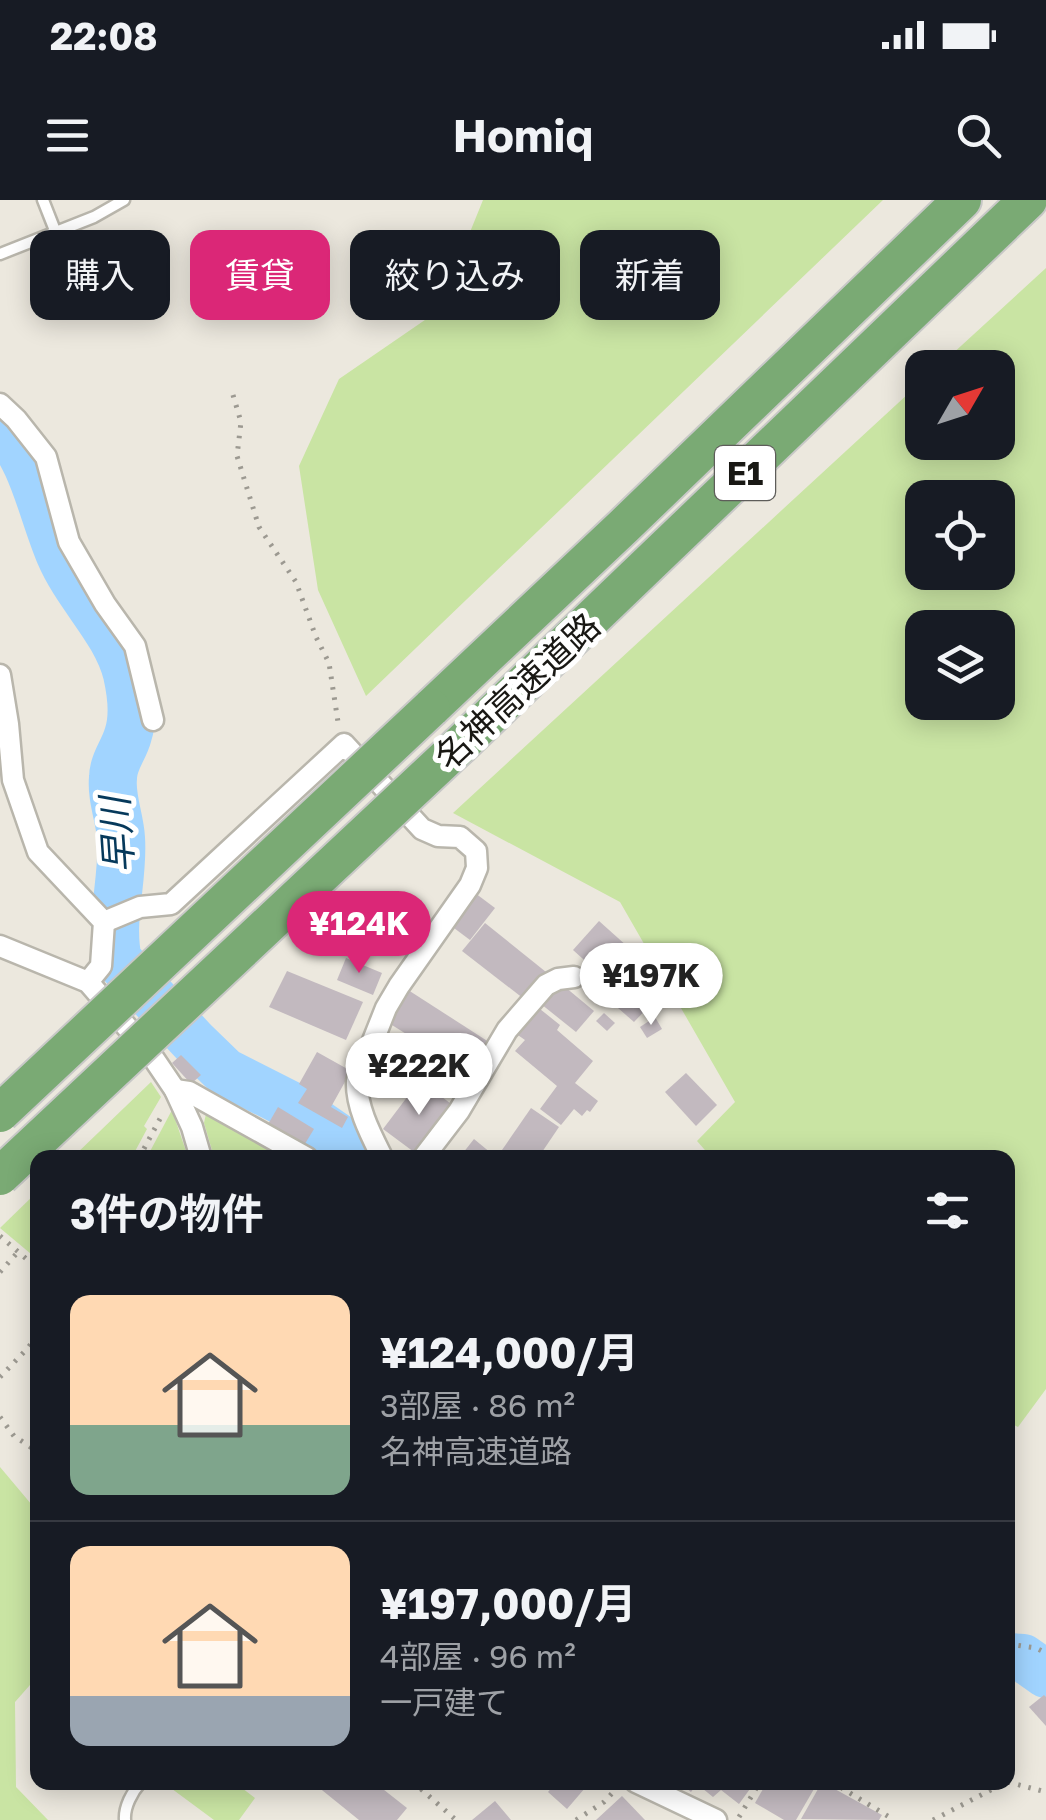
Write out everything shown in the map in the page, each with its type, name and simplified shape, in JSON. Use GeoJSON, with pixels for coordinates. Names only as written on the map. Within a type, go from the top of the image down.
{"type":"FeatureCollection","features":[{"type":"Feature","properties":{"kind":"highway","name":"名神高速道路"},"geometry":{"type":"LineString","coordinates":[[0,1113],[624,526],[962,200]]}},
{"type":"Feature","properties":{"kind":"highway","name":"名神高速道路"},"geometry":{"type":"LineString","coordinates":[[0,1176],[460,745],[1028,200]]}},
{"type":"Feature","properties":{"kind":"street"},"geometry":{"type":"LineString","coordinates":[[0,404],[46,457],[70,542],[104,604],[135,646],[153,720]]}},
{"type":"Feature","properties":{"kind":"street"},"geometry":{"type":"LineString","coordinates":[[0,674],[13,780],[38,852],[112,919]]}},
{"type":"Feature","properties":{"kind":"street"},"geometry":{"type":"LineString","coordinates":[[112,919],[140,907],[170,904],[344,744],[422,829],[438,836],[460,836],[476,851],[477,868],[470,885],[393,997],[358,1081],[357,1092],[380,1150]]}},
{"type":"Feature","properties":{"kind":"street"},"geometry":{"type":"LineString","coordinates":[[88,982],[101,966],[112,919]]}},
{"type":"Feature","properties":{"kind":"street"},"geometry":{"type":"LineString","coordinates":[[0,946],[88,982],[152,1056],[175,1090],[199,1150]]}},
{"type":"Feature","properties":{"kind":"street"},"geometry":{"type":"LineString","coordinates":[[428,1150],[458,1111],[507,1030],[546,986],[574,977]]}},
{"type":"Feature","properties":{"kind":"street"},"geometry":{"type":"LineString","coordinates":[[175,1090],[189,1092],[293,1150]]}},
{"type":"Feature","properties":{"kind":"street"},"geometry":{"type":"LineString","coordinates":[[652,1790],[706,1818]]}},
{"type":"Feature","properties":{"kind":"lane"},"geometry":{"type":"LineString","coordinates":[[44,200],[55,230]]}},
{"type":"Feature","properties":{"kind":"lane"},"geometry":{"type":"LineString","coordinates":[[61,230],[124,200]]}},
{"type":"Feature","properties":{"kind":"lane"},"geometry":{"type":"LineString","coordinates":[[0,254],[30,242]]}},
{"type":"Feature","properties":{"kind":"lane"},"geometry":{"type":"LineString","coordinates":[[125,1820],[135,1790]]}},
{"type":"Feature","properties":{"kind":"path"},"geometry":{"type":"LineString","coordinates":[[233,395],[241,422],[236,456],[260,528],[296,582],[329,663],[339,734],[344,744]]}},
{"type":"Feature","properties":{"kind":"path"},"geometry":{"type":"LineString","coordinates":[[143,1150],[175,1090]]}},
{"type":"Feature","properties":{"kind":"path"},"geometry":{"type":"LineString","coordinates":[[0,1236],[30,1262]]}},
{"type":"Feature","properties":{"kind":"path"},"geometry":{"type":"LineString","coordinates":[[0,1272],[18,1252]]}},
{"type":"Feature","properties":{"kind":"path"},"geometry":{"type":"LineString","coordinates":[[0,1378],[30,1345]]}},
{"type":"Feature","properties":{"kind":"path"},"geometry":{"type":"LineString","coordinates":[[0,1417],[14,1436],[30,1447]]}},
{"type":"Feature","properties":{"kind":"path"},"geometry":{"type":"LineString","coordinates":[[1015,1645],[1046,1653]]}},
{"type":"Feature","properties":{"kind":"path"},"geometry":{"type":"LineString","coordinates":[[1015,1784],[1046,1792]]}},
{"type":"Feature","properties":{"kind":"path"},"geometry":{"type":"LineString","coordinates":[[422,1790],[456,1820]]}},
{"type":"Feature","properties":{"kind":"path"},"geometry":{"type":"LineString","coordinates":[[576,1820],[604,1802],[614,1790]]}},
{"type":"Feature","properties":{"kind":"path"},"geometry":{"type":"LineString","coordinates":[[737,1820],[755,1790]]}},
{"type":"Feature","properties":{"kind":"path"},"geometry":{"type":"LineString","coordinates":[[845,1790],[894,1820]]}},
{"type":"Feature","properties":{"kind":"path"},"geometry":{"type":"LineString","coordinates":[[934,1820],[991,1790]]}},
{"type":"Feature","properties":{"kind":"green space"},"geometry":{"type":"Polygon","coordinates":[[[483,200],[883,200],[366,696],[318,590],[299,466],[339,379],[425,320],[560,320],[560,230],[471,230],[483,200]]]}},
{"type":"Feature","properties":{"kind":"green space"},"geometry":{"type":"Polygon","coordinates":[[[1046,268],[1046,1389],[1018,1427],[1015,1150],[705,1150],[697,1141],[735,1102],[620,902],[453,813],[905,397],[905,460],[1015,460],[1015,350],[957,350],[1046,268]]]}},
{"type":"Feature","properties":{"kind":"green space"},"geometry":{"type":"Polygon","coordinates":[[[151,1082],[161,1097],[136,1150],[80,1150],[151,1082]]]}},
{"type":"Feature","properties":{"kind":"green space"},"geometry":{"type":"Polygon","coordinates":[[[207,1109],[278,1150],[212,1150],[204,1123],[207,1109]]]}},
{"type":"Feature","properties":{"kind":"green space"},"geometry":{"type":"Polygon","coordinates":[[[172,1110],[186,1150],[151,1150],[172,1110]]]}},
{"type":"Feature","properties":{"kind":"green space"},"geometry":{"type":"Polygon","coordinates":[[[30,1199],[30,1253],[0,1228],[30,1199]]]}},
{"type":"Feature","properties":{"kind":"green space"},"geometry":{"type":"Polygon","coordinates":[[[0,1467],[30,1503],[30,1685],[15,1702],[16,1787],[48,1820],[0,1820],[0,1467]]]}},
{"type":"Feature","properties":{"kind":"green space"},"geometry":{"type":"Polygon","coordinates":[[[173,1790],[245,1790],[255,1798],[239,1820],[214,1820],[173,1790]]]}},
{"type":"Feature","properties":{"kind":"building"},"geometry":{"type":"Polygon","coordinates":[[[475,893],[495,908],[470,940],[450,925],[475,893]]]}},
{"type":"Feature","properties":{"kind":"building"},"geometry":{"type":"Polygon","coordinates":[[[599,921],[647,964],[621,993],[573,950],[599,921]]]}},
{"type":"Feature","properties":{"kind":"building"},"geometry":{"type":"Polygon","coordinates":[[[485,923],[546,972],[524,999],[462,951],[485,923]]]}},
{"type":"Feature","properties":{"kind":"building"},"geometry":{"type":"Polygon","coordinates":[[[346,958],[382,973],[373,995],[337,980],[346,958]]]}},
{"type":"Feature","properties":{"kind":"building"},"geometry":{"type":"Polygon","coordinates":[[[287,971],[363,1002],[346,1040],[269,1007],[287,971]]]}},
{"type":"Feature","properties":{"kind":"building"},"geometry":{"type":"Polygon","coordinates":[[[559,982],[594,1011],[576,1032],[541,1004],[559,982]]]}},
{"type":"Feature","properties":{"kind":"building"},"geometry":{"type":"Polygon","coordinates":[[[639,985],[655,1000],[634,1022],[618,1008],[639,985]]]}},
{"type":"Feature","properties":{"kind":"building"},"geometry":{"type":"Polygon","coordinates":[[[405,988],[492,1044],[473,1076],[384,1020],[405,988]]]}},
{"type":"Feature","properties":{"kind":"building"},"geometry":{"type":"Polygon","coordinates":[[[535,1005],[593,1061],[575,1083],[598,1101],[582,1116],[574,1109],[561,1125],[540,1109],[557,1086],[515,1051],[525,1040],[515,1033],[535,1005]]]}},
{"type":"Feature","properties":{"kind":"building"},"geometry":{"type":"Polygon","coordinates":[[[604,1013],[615,1023],[607,1031],[596,1021],[604,1013]]]}},
{"type":"Feature","properties":{"kind":"building"},"geometry":{"type":"Polygon","coordinates":[[[655,1017],[662,1029],[647,1038],[640,1027],[655,1017]]]}},
{"type":"Feature","properties":{"kind":"building"},"geometry":{"type":"Polygon","coordinates":[[[317,1052],[351,1071],[331,1107],[348,1117],[342,1128],[298,1103],[307,1089],[299,1084],[317,1052]]]}},
{"type":"Feature","properties":{"kind":"building"},"geometry":{"type":"Polygon","coordinates":[[[181,1055],[201,1075],[191,1084],[172,1063],[181,1055]]]}},
{"type":"Feature","properties":{"kind":"building"},"geometry":{"type":"Polygon","coordinates":[[[686,1073],[717,1105],[696,1126],[665,1092],[686,1073]]]}},
{"type":"Feature","properties":{"kind":"building"},"geometry":{"type":"Polygon","coordinates":[[[420,1080],[455,1107],[422,1150],[411,1150],[383,1129],[420,1080]]]}},
{"type":"Feature","properties":{"kind":"building"},"geometry":{"type":"Polygon","coordinates":[[[278,1107],[314,1129],[303,1147],[267,1126],[278,1107]]]}},
{"type":"Feature","properties":{"kind":"building"},"geometry":{"type":"Polygon","coordinates":[[[531,1108],[559,1127],[543,1150],[502,1150],[531,1108]]]}},
{"type":"Feature","properties":{"kind":"building"},"geometry":{"type":"Polygon","coordinates":[[[474,1139],[487,1150],[465,1150],[474,1139]]]}},
{"type":"Feature","properties":{"kind":"building"},"geometry":{"type":"Polygon","coordinates":[[[1046,1697],[1046,1726],[1029,1707],[1046,1697]]]}},
{"type":"Feature","properties":{"kind":"building"},"geometry":{"type":"Polygon","coordinates":[[[322,1790],[384,1790],[407,1808],[397,1820],[359,1820],[322,1790]]]}},
{"type":"Feature","properties":{"kind":"building"},"geometry":{"type":"Polygon","coordinates":[[[550,1790],[583,1790],[567,1809],[550,1790]]]}},
{"type":"Feature","properties":{"kind":"building"},"geometry":{"type":"Polygon","coordinates":[[[721,1790],[749,1790],[739,1804],[721,1790]]]}},
{"type":"Feature","properties":{"kind":"building"},"geometry":{"type":"Polygon","coordinates":[[[762,1790],[813,1790],[796,1820],[784,1820],[755,1803],[762,1790]]]}},
{"type":"Feature","properties":{"kind":"building"},"geometry":{"type":"Polygon","coordinates":[[[817,1790],[837,1790],[882,1815],[879,1820],[801,1819],[817,1790]]]}},
{"type":"Feature","properties":{"kind":"building"},"geometry":{"type":"Polygon","coordinates":[[[622,1796],[645,1820],[596,1820],[622,1796]]]}},
{"type":"Feature","properties":{"kind":"building"},"geometry":{"type":"Polygon","coordinates":[[[495,1801],[511,1820],[472,1820],[495,1801]]]}},
{"type":"Feature","properties":{"kind":"waterway","name":"早川"},"geometry":{"type":"LineString","coordinates":[[0,424],[29,469],[60,555],[114,643],[127,674],[131,720],[115,767],[113,786],[121,838],[115,930],[118,960],[225,1072],[294,1107],[356,1150]]}},
{"type":"Feature","properties":{"kind":"waterway","name":"早川"},"geometry":{"type":"LineString","coordinates":[[1015,1657],[1023,1658],[1046,1674]]}}]}
